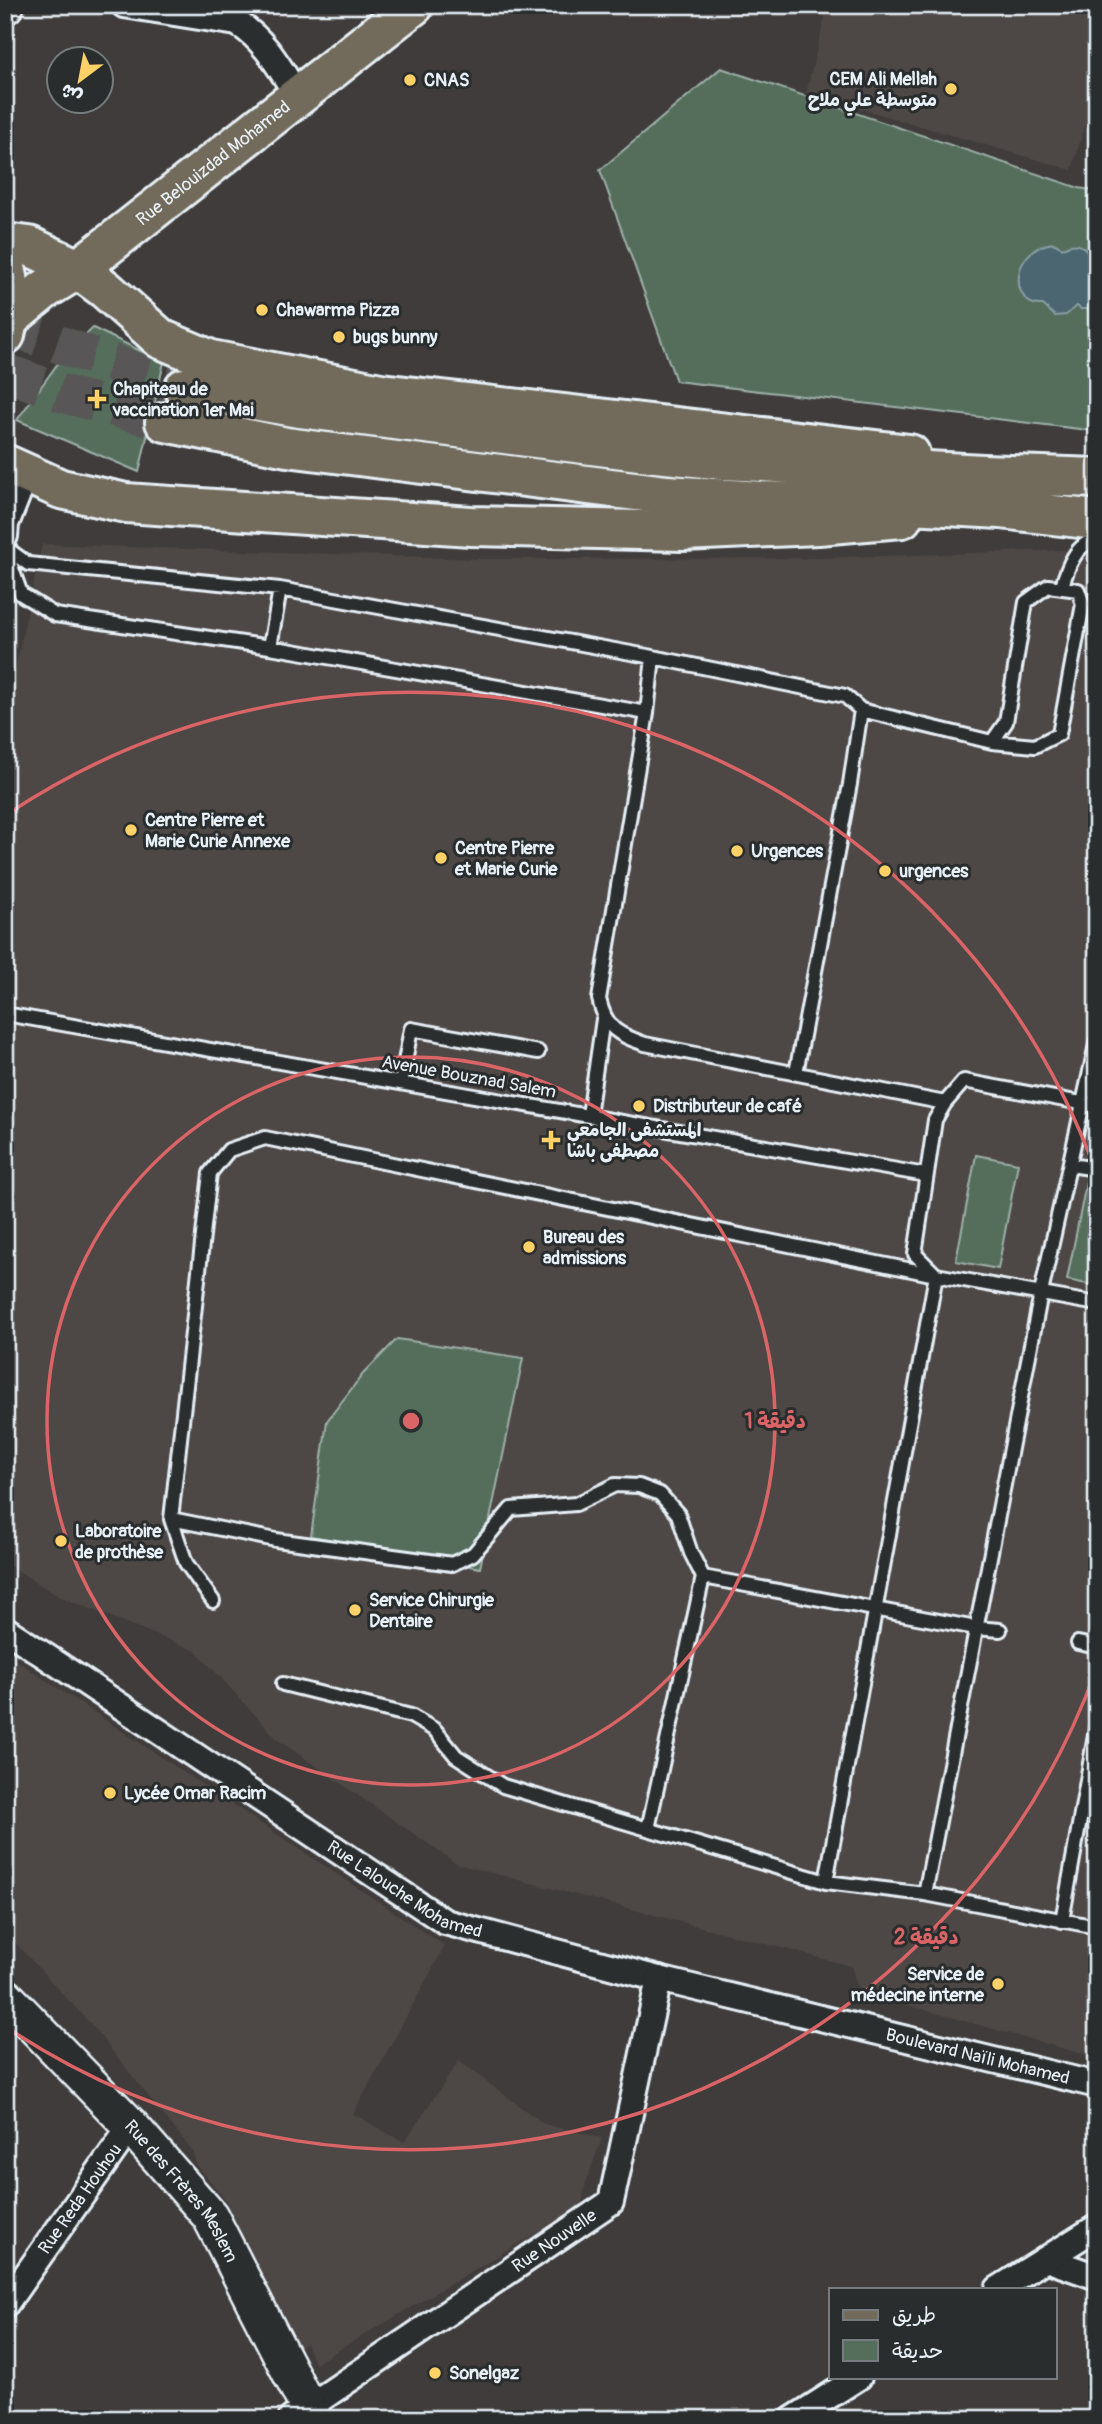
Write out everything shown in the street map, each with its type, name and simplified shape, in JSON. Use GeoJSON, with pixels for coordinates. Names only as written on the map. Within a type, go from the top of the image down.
{"type":"FeatureCollection","features":[{"type":"Feature","properties":{"kind":"main road","name":"Rue Belouizdad Mohamed"},"geometry":{"type":"LineString","coordinates":[[7,327],[44,290],[78,269],[414,5]]}},
{"type":"Feature","properties":{"kind":"main road"},"geometry":{"type":"LineString","coordinates":[[5,243],[29,246],[78,269],[105,289],[161,339],[211,360],[381,393],[1097,476]]}},
{"type":"Feature","properties":{"kind":"main road"},"geometry":{"type":"LineString","coordinates":[[5,264],[11,292],[7,327]]}},
{"type":"Feature","properties":{"kind":"main road"},"geometry":{"type":"LineString","coordinates":[[184,388],[299,408],[724,460],[983,474],[1097,476]]}},
{"type":"Feature","properties":{"kind":"main road"},"geometry":{"type":"LineString","coordinates":[[165,422],[287,447],[667,495],[1001,509],[1097,520]]}},
{"type":"Feature","properties":{"kind":"main road"},"geometry":{"type":"LineString","coordinates":[[12,472],[61,489],[126,503],[471,526],[683,531],[818,525],[1001,509]]}},
{"type":"Feature","properties":{"kind":"street"},"geometry":{"type":"LineString","coordinates":[[124,5],[237,23],[262,43],[298,97]]}},
{"type":"Feature","properties":{"kind":"street"},"geometry":{"type":"LineString","coordinates":[[5,536],[12,472]]}},
{"type":"Feature","properties":{"kind":"street","name":"Rue Lalouche Mohamed"},"geometry":{"type":"LineString","coordinates":[[5,1629],[445,1922],[858,2029]]}},
{"type":"Feature","properties":{"kind":"street","name":"Rue Nouvelle"},"geometry":{"type":"LineString","coordinates":[[304,2415],[611,2202],[659,1979]]}},
{"type":"Feature","properties":{"kind":"street","name":"Rue des Frères Meslem"},"geometry":{"type":"LineString","coordinates":[[5,1996],[131,2126],[209,2216],[304,2415]]}},
{"type":"Feature","properties":{"kind":"street","name":"Boulevard Naïli Mohamed"},"geometry":{"type":"LineString","coordinates":[[858,2029],[1097,2085]]}},
{"type":"Feature","properties":{"kind":"street","name":"Rue Reda Houhou"},"geometry":{"type":"LineString","coordinates":[[5,2305],[131,2126]]}},
{"type":"Feature","properties":{"kind":"street"},"geometry":{"type":"LineString","coordinates":[[1000,2288],[1097,2227]]}},
{"type":"Feature","properties":{"kind":"street"},"geometry":{"type":"LineString","coordinates":[[1046,2259],[1097,2277]]}},
{"type":"Feature","properties":{"kind":"street"},"geometry":{"type":"LineString","coordinates":[[793,2419],[857,2378]]}},
{"type":"Feature","properties":{"kind":"lane"},"geometry":{"type":"LineString","coordinates":[[1062,586],[1070,561],[1090,541],[1097,540]]}},
{"type":"Feature","properties":{"kind":"lane"},"geometry":{"type":"LineString","coordinates":[[5,548],[28,564],[281,589],[653,657],[845,696],[861,710],[992,742],[1035,746],[1059,734],[1083,604],[1078,590],[1048,586],[1026,602],[1006,722],[992,742]]}},
{"type":"Feature","properties":{"kind":"lane"},"geometry":{"type":"LineString","coordinates":[[5,548],[21,594],[55,615],[270,647],[647,713]]}},
{"type":"Feature","properties":{"kind":"lane"},"geometry":{"type":"LineString","coordinates":[[270,647],[281,589]]}},
{"type":"Feature","properties":{"kind":"lane"},"geometry":{"type":"LineString","coordinates":[[589,1115],[603,1018],[598,999],[647,713],[653,657]]}},
{"type":"Feature","properties":{"kind":"lane"},"geometry":{"type":"LineString","coordinates":[[796,1073],[850,784],[861,710]]}},
{"type":"Feature","properties":{"kind":"lane","name":"Avenue Bouznad Salem"},"geometry":{"type":"LineString","coordinates":[[5,1014],[926,1175]]}},
{"type":"Feature","properties":{"kind":"lane"},"geometry":{"type":"LineString","coordinates":[[603,1018],[620,1035],[645,1044],[945,1103]]}},
{"type":"Feature","properties":{"kind":"lane"},"geometry":{"type":"LineString","coordinates":[[401,1083],[411,1029],[538,1052]]}},
{"type":"Feature","properties":{"kind":"lane"},"geometry":{"type":"LineString","coordinates":[[925,1894],[1041,1293],[1070,1166],[1091,1105],[1097,1040]]}},
{"type":"Feature","properties":{"kind":"lane"},"geometry":{"type":"LineString","coordinates":[[936,1275],[915,1254],[926,1175],[935,1120],[945,1103],[964,1082],[1091,1105]]}},
{"type":"Feature","properties":{"kind":"lane"},"geometry":{"type":"LineString","coordinates":[[213,1601],[186,1563],[172,1519],[210,1173],[229,1150],[265,1138],[936,1275],[1097,1304]]}},
{"type":"Feature","properties":{"kind":"lane"},"geometry":{"type":"LineString","coordinates":[[1070,1166],[1097,1169]]}},
{"type":"Feature","properties":{"kind":"lane"},"geometry":{"type":"LineString","coordinates":[[826,1882],[936,1275]]}},
{"type":"Feature","properties":{"kind":"lane"},"geometry":{"type":"LineString","coordinates":[[172,1519],[276,1540],[452,1564],[473,1554],[511,1509],[576,1504],[615,1485],[639,1486],[660,1494],[678,1514],[691,1553],[703,1577],[648,1829]]}},
{"type":"Feature","properties":{"kind":"lane"},"geometry":{"type":"LineString","coordinates":[[703,1577],[976,1628],[1000,1630]]}},
{"type":"Feature","properties":{"kind":"lane"},"geometry":{"type":"LineString","coordinates":[[1078,1643],[1097,1647]]}},
{"type":"Feature","properties":{"kind":"lane"},"geometry":{"type":"LineString","coordinates":[[283,1684],[411,1716],[435,1730],[456,1756],[503,1786],[826,1882],[925,1894],[1097,1927]]}},
{"type":"Feature","properties":{"kind":"lane"},"geometry":{"type":"LineString","coordinates":[[1062,1922],[1097,1724]]}},
{"type":"Feature","properties":{"kind":"shaded area","name":"CEM Ali Mellah متوسطة علي ملاح"},"geometry":{"type":"Polygon","coordinates":[[[828,5],[1097,5],[1097,85],[1072,170],[806,93],[828,5]]]}},
{"type":"Feature","properties":{"kind":"shaded area","name":"المستشفى الجامعي مصطفى باشا"},"geometry":{"type":"Polygon","coordinates":[[[42,544],[482,559],[815,558],[1097,549],[1097,2058],[896,2002],[861,2000],[851,1966],[457,1864],[278,1740],[196,1651],[58,1596],[5,1563],[5,716],[42,544]]]}},
{"type":"Feature","properties":{"kind":"shaded area","name":"Lycée Omar Racim"},"geometry":{"type":"Polygon","coordinates":[[[5,1653],[445,1946],[353,2114],[404,2142],[459,2061],[544,2124],[602,2138],[586,2183],[581,2207],[315,2364],[306,2344],[291,2351],[226,2201],[196,2164],[193,2152],[89,2022],[5,1932],[5,1653]]]}},
{"type":"Feature","properties":{"kind":"green space"},"geometry":{"type":"Polygon","coordinates":[[[721,68],[1079,188],[1097,191],[1097,431],[676,381],[600,170],[721,68]]]}},
{"type":"Feature","properties":{"kind":"green space"},"geometry":{"type":"Polygon","coordinates":[[[93,328],[164,362],[139,472],[17,420],[61,359],[93,328]]]}},
{"type":"Feature","properties":{"kind":"green space"},"geometry":{"type":"Polygon","coordinates":[[[1092,1153],[1097,1154],[1097,1286],[1067,1280],[1092,1153]]]}},
{"type":"Feature","properties":{"kind":"green space"},"geometry":{"type":"Polygon","coordinates":[[[976,1155],[1018,1163],[998,1269],[956,1261],[976,1155]]]}},
{"type":"Feature","properties":{"kind":"green space"},"geometry":{"type":"Polygon","coordinates":[[[397,1339],[523,1358],[480,1568],[311,1536],[327,1421],[363,1374],[397,1339]]]}},
{"type":"Feature","properties":{"kind":"water"},"geometry":{"type":"Polygon","coordinates":[[[1053,243],[1063,248],[1080,246],[1086,250],[1090,259],[1097,261],[1097,309],[1081,309],[1077,306],[1066,315],[1055,316],[1043,305],[1032,303],[1025,298],[1020,289],[1021,266],[1038,248],[1053,243]]]}},
{"type":"Feature","properties":{"kind":"tunnel"},"geometry":{"type":"LineString","coordinates":[[5,320],[32,335],[184,388]]}},
{"type":"Feature","properties":{"kind":"tunnel"},"geometry":{"type":"LineString","coordinates":[[5,372],[64,394],[165,422]]}},
{"type":"Feature","properties":{"kind":"place","name":"CNAS"},"geometry":{"type":"Point","coordinates":[410,80]}},
{"type":"Feature","properties":{"kind":"place","name":"CEM Ali Mellah متوسطة علي ملاح"},"geometry":{"type":"Point","coordinates":[951,89]}},
{"type":"Feature","properties":{"kind":"place","name":"Chawarma Pizza"},"geometry":{"type":"Point","coordinates":[262,310]}},
{"type":"Feature","properties":{"kind":"place","name":"bugs bunny"},"geometry":{"type":"Point","coordinates":[339,337]}},
{"type":"Feature","properties":{"kind":"place","name":"Chapiteau de vaccination 1er Mai"},"geometry":{"type":"Point","coordinates":[97,399]}},
{"type":"Feature","properties":{"kind":"place","name":"Centre Pierre et Marie Curie Annexe"},"geometry":{"type":"Point","coordinates":[131,830]}},
{"type":"Feature","properties":{"kind":"place","name":"Urgences"},"geometry":{"type":"Point","coordinates":[737,851]}},
{"type":"Feature","properties":{"kind":"place","name":"Centre Pierre et Marie Curie"},"geometry":{"type":"Point","coordinates":[441,858]}},
{"type":"Feature","properties":{"kind":"place","name":"urgences"},"geometry":{"type":"Point","coordinates":[885,871]}},
{"type":"Feature","properties":{"kind":"place","name":"Distributeur de café"},"geometry":{"type":"Point","coordinates":[639,1106]}},
{"type":"Feature","properties":{"kind":"place","name":"المستشفى الجامعي مصطفى باشا"},"geometry":{"type":"Point","coordinates":[551,1140]}},
{"type":"Feature","properties":{"kind":"place","name":"Bureau des admissions"},"geometry":{"type":"Point","coordinates":[529,1247]}},
{"type":"Feature","properties":{"kind":"place","name":"Laboratoire de prothèse"},"geometry":{"type":"Point","coordinates":[61,1541]}},
{"type":"Feature","properties":{"kind":"place","name":"Service Chirurgie Dentaire"},"geometry":{"type":"Point","coordinates":[355,1610]}},
{"type":"Feature","properties":{"kind":"place","name":"Lycée Omar Racim"},"geometry":{"type":"Point","coordinates":[110,1793]}},
{"type":"Feature","properties":{"kind":"place","name":"Service de médecine interne"},"geometry":{"type":"Point","coordinates":[998,1984]}},
{"type":"Feature","properties":{"kind":"place","name":"Sonelgaz"},"geometry":{"type":"Point","coordinates":[435,2373]}}]}
